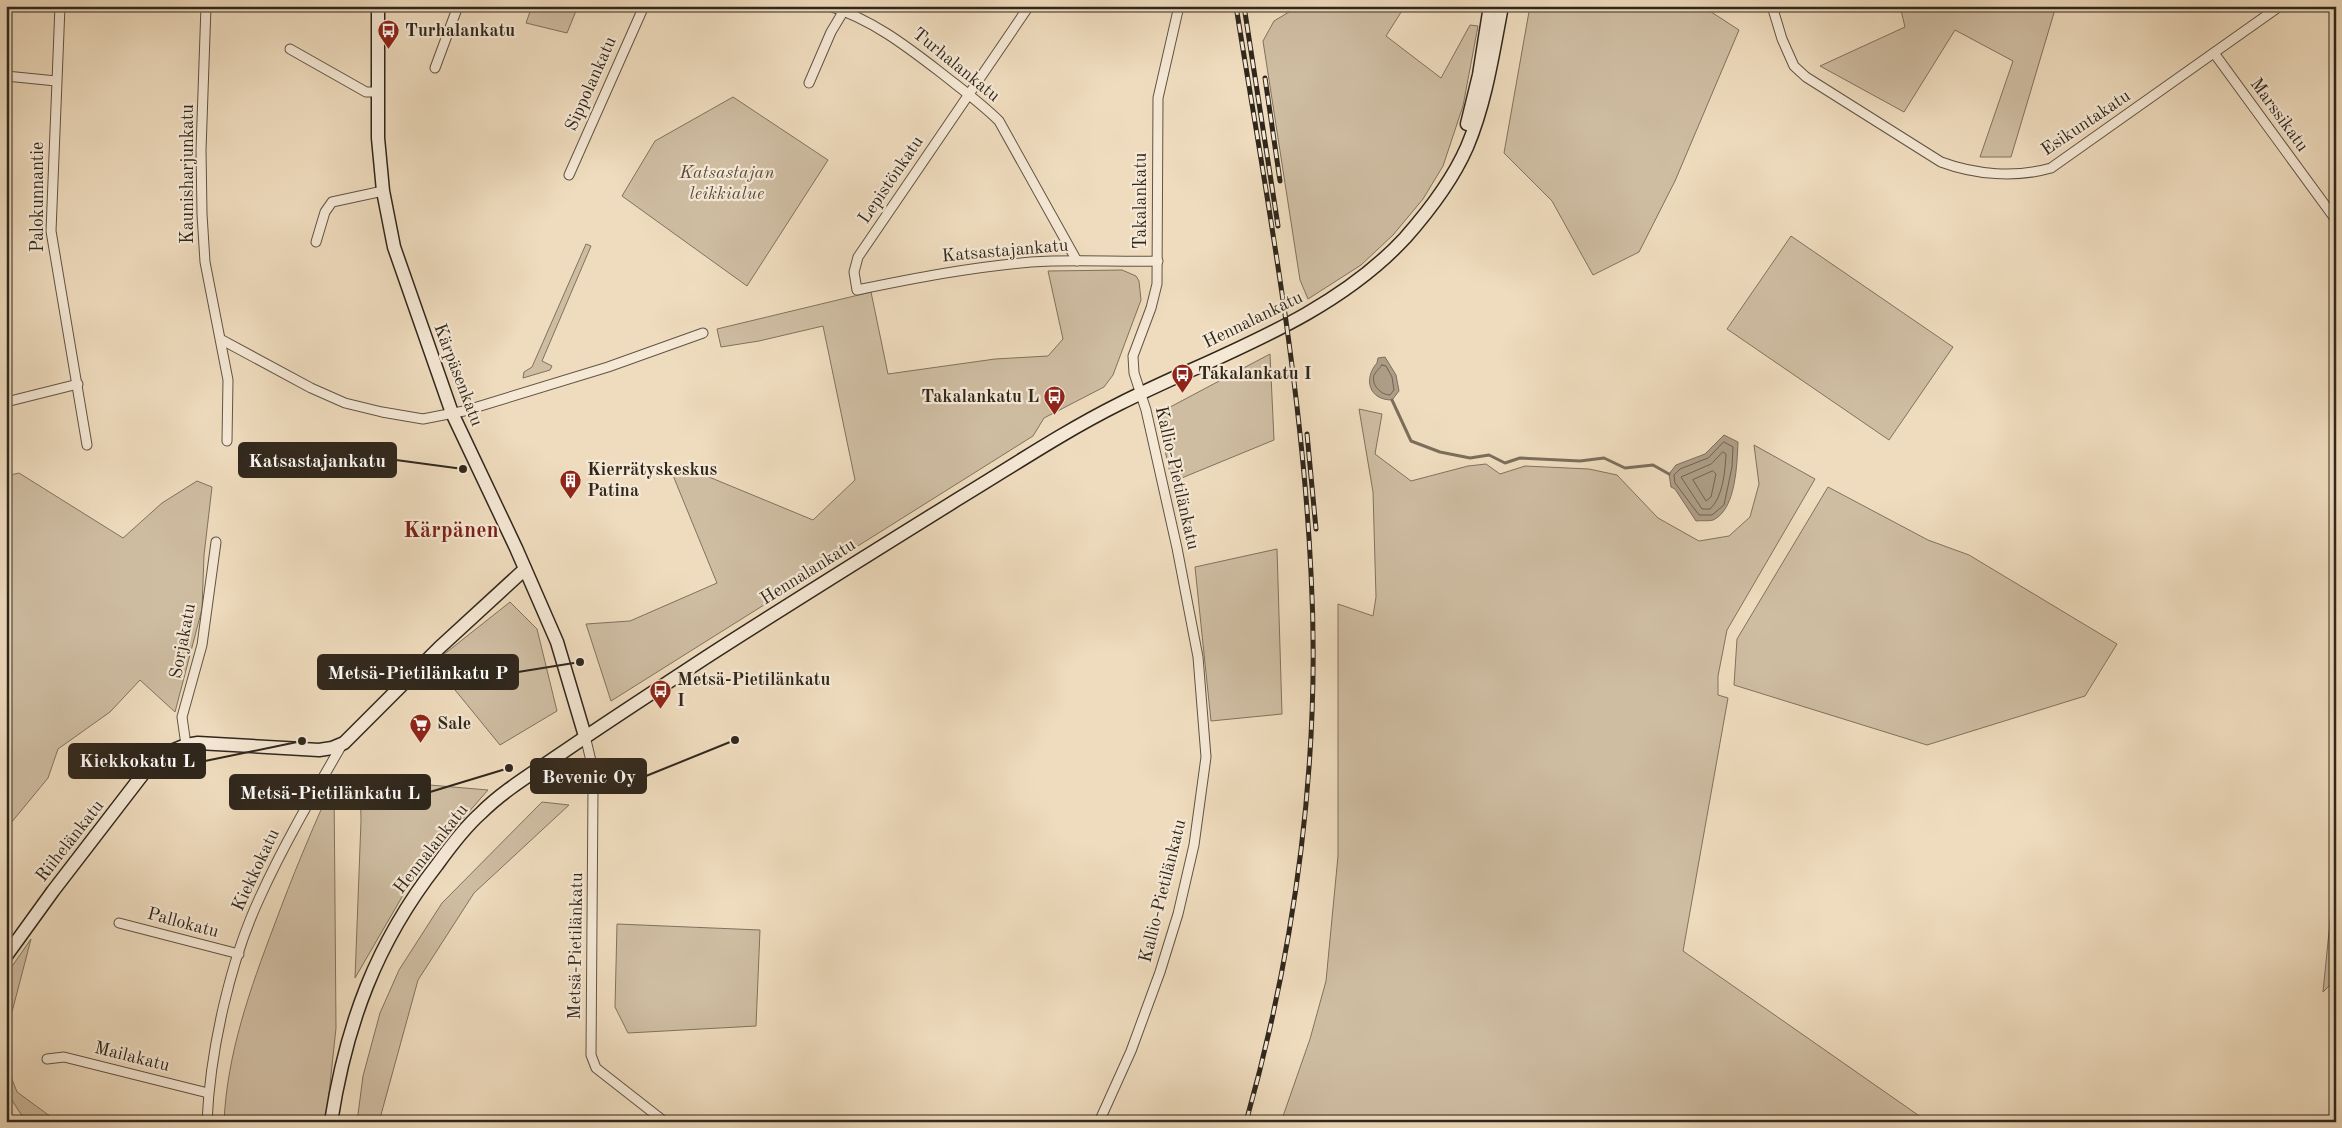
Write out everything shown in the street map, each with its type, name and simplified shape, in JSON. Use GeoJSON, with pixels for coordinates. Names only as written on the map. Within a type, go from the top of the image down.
{"type":"FeatureCollection","features":[{"type":"Feature","properties":{"kind":"street","name":"Palokunnantie"},"geometry":{"type":"LineString","coordinates":[[60,6],[51,231],[54,261],[78,384],[87,445]]}},
{"type":"Feature","properties":{"kind":"street","name":"Kaunisharjunkatu"},"geometry":{"type":"LineString","coordinates":[[206,6],[201,150],[202,214],[205,262],[222,340],[228,380],[227,441]]}},
{"type":"Feature","properties":{"kind":"street","name":"Kärpäsenkatu"},"geometry":{"type":"LineString","coordinates":[[378,6],[378,138],[383,191],[394,246],[426,343],[452,413],[557,642],[585,736]]}},
{"type":"Feature","properties":{"kind":"street"},"geometry":{"type":"LineString","coordinates":[[434,68],[458,6]]}},
{"type":"Feature","properties":{"kind":"street","name":"Sippolankatu"},"geometry":{"type":"LineString","coordinates":[[569,175],[644,6]]}},
{"type":"Feature","properties":{"kind":"street","name":"Turhalankatu"},"geometry":{"type":"LineString","coordinates":[[829,6],[845,9],[892,35],[969,94],[999,121],[1077,261]]}},
{"type":"Feature","properties":{"kind":"street","name":"Lepistönkatu"},"geometry":{"type":"LineString","coordinates":[[857,290],[854,272],[858,257],[1030,6]]}},
{"type":"Feature","properties":{"kind":"street","name":"Takalankatu"},"geometry":{"type":"LineString","coordinates":[[1141,393],[1134,373],[1133,356],[1151,308],[1157,284],[1158,98],[1179,6]]}},
{"type":"Feature","properties":{"kind":"street","name":"Hennalankatu"},"geometry":{"type":"LineString","coordinates":[[1447,181],[1468,121],[1479,75],[1490,6]]}},
{"type":"Feature","properties":{"kind":"street","name":"Hennalankatu"},"geometry":{"type":"LineString","coordinates":[[331,1122],[338,1074],[351,1028],[367,983],[391,933],[421,885],[480,813],[520,781],[585,736],[839,572],[1063,434],[1141,393],[1318,308],[1368,272],[1403,240],[1431,205],[1465,151],[1484,98],[1502,6]]}},
{"type":"Feature","properties":{"kind":"street","name":"Esikuntakatu"},"geometry":{"type":"LineString","coordinates":[[1772,6],[1782,39],[1794,66],[1806,77],[1941,162],[1959,169],[2015,175],[2051,168],[2280,6]]}},
{"type":"Feature","properties":{"kind":"street"},"geometry":{"type":"LineString","coordinates":[[810,83],[831,32],[845,9]]}},
{"type":"Feature","properties":{"kind":"street"},"geometry":{"type":"LineString","coordinates":[[290,49],[366,92],[377,92]]}},
{"type":"Feature","properties":{"kind":"street","name":"Marssikatu"},"geometry":{"type":"LineString","coordinates":[[2214,53],[2336,220]]}},
{"type":"Feature","properties":{"kind":"street"},"geometry":{"type":"LineString","coordinates":[[6,76],[56,81]]}},
{"type":"Feature","properties":{"kind":"street"},"geometry":{"type":"LineString","coordinates":[[316,242],[325,212],[332,202],[342,198],[362,197],[383,191]]}},
{"type":"Feature","properties":{"kind":"street","name":"Katsastajankatu"},"geometry":{"type":"LineString","coordinates":[[857,290],[949,271],[1033,262],[1158,261]]}},
{"type":"Feature","properties":{"kind":"street"},"geometry":{"type":"LineString","coordinates":[[222,340],[311,388],[345,403],[422,419],[452,413],[608,367],[703,333]]}},
{"type":"Feature","properties":{"kind":"street"},"geometry":{"type":"LineString","coordinates":[[6,402],[78,384]]}},
{"type":"Feature","properties":{"kind":"street","name":"Kallio-Pietilänkatu"},"geometry":{"type":"LineString","coordinates":[[1099,1122],[1134,1043],[1160,972],[1178,914],[1194,845],[1206,757],[1198,657],[1177,548],[1141,393]]}},
{"type":"Feature","properties":{"kind":"street","name":"Sorjakatu"},"geometry":{"type":"LineString","coordinates":[[186,745],[182,717],[202,645],[216,542]]}},
{"type":"Feature","properties":{"kind":"street","name":"Kiekkokatu"},"geometry":{"type":"LineString","coordinates":[[207,1122],[208,1093],[224,1010],[239,954],[259,899],[275,866],[344,743],[439,648],[525,570]]}},
{"type":"Feature","properties":{"kind":"street","name":"Metsä-Pietilänkatu"},"geometry":{"type":"LineString","coordinates":[[585,736],[592,765],[593,781],[591,1055],[596,1068],[666,1122]]}},
{"type":"Feature","properties":{"kind":"street","name":"Riihelänkatu"},"geometry":{"type":"LineString","coordinates":[[6,956],[53,891],[143,774],[155,762],[186,745],[198,743],[319,750],[332,748],[344,743]]}},
{"type":"Feature","properties":{"kind":"street","name":"Pallokatu"},"geometry":{"type":"LineString","coordinates":[[118,923],[239,954]]}},
{"type":"Feature","properties":{"kind":"street","name":"Mailakatu"},"geometry":{"type":"LineString","coordinates":[[47,1059],[64,1057],[208,1093]]}},
{"type":"Feature","properties":{"kind":"green space"},"geometry":{"type":"Polygon","coordinates":[[[532,6],[578,6],[567,33],[526,23],[532,6]]]}},
{"type":"Feature","properties":{"kind":"green space"},"geometry":{"type":"Polygon","coordinates":[[[1299,6],[1405,6],[1386,36],[1441,78],[1470,25],[1478,26],[1463,106],[1443,166],[1423,199],[1393,235],[1361,265],[1308,299],[1300,280],[1263,41],[1274,21],[1299,6]]]}},
{"type":"Feature","properties":{"kind":"green space"},"geometry":{"type":"Polygon","coordinates":[[[1530,6],[1702,6],[1739,30],[1675,181],[1639,252],[1593,275],[1552,201],[1504,153],[1530,6]]]}},
{"type":"Feature","properties":{"kind":"green space"},"geometry":{"type":"Polygon","coordinates":[[[1900,6],[2056,6],[2011,157],[1980,157],[2013,61],[1955,30],[1904,112],[1820,66],[1905,27],[1900,6]]]}},
{"type":"Feature","properties":{"kind":"green space","name":"Katsastajan leikkialue"},"geometry":{"type":"Polygon","coordinates":[[[733,97],[828,160],[747,286],[622,196],[655,141],[733,97]]]}},
{"type":"Feature","properties":{"kind":"green space"},"geometry":{"type":"Polygon","coordinates":[[[1791,236],[1953,347],[1889,440],[1727,329],[1791,236]]]}},
{"type":"Feature","properties":{"kind":"green space"},"geometry":{"type":"Polygon","coordinates":[[[586,244],[591,246],[542,361],[552,366],[550,370],[523,378],[524,372],[532,367],[586,244]]]}},
{"type":"Feature","properties":{"kind":"green space"},"geometry":{"type":"Polygon","coordinates":[[[1122,270],[1136,276],[1139,281],[1141,300],[1113,375],[1104,387],[1044,418],[1033,436],[611,701],[586,624],[630,621],[717,583],[672,473],[680,465],[813,520],[855,480],[823,326],[759,341],[721,347],[717,329],[871,292],[888,374],[995,359],[1048,356],[1063,339],[1048,271],[1122,270]]]}},
{"type":"Feature","properties":{"kind":"green space"},"geometry":{"type":"Polygon","coordinates":[[[1270,354],[1274,440],[1172,482],[1157,414],[1270,354]]]}},
{"type":"Feature","properties":{"kind":"green space"},"geometry":{"type":"Polygon","coordinates":[[[1359,409],[1382,414],[1375,454],[1411,481],[1468,466],[1486,464],[1500,474],[1525,466],[1589,469],[1617,475],[1658,518],[1699,541],[1729,536],[1750,517],[1759,484],[1754,445],[1815,479],[1727,630],[1718,676],[1718,695],[1728,698],[1683,951],[1928,1122],[1281,1122],[1310,1039],[1326,981],[1338,856],[1338,604],[1373,616],[1376,597],[1373,492],[1359,409]]]}},
{"type":"Feature","properties":{"kind":"green space"},"geometry":{"type":"Polygon","coordinates":[[[19,473],[123,538],[162,503],[197,481],[212,487],[204,555],[202,609],[175,712],[140,680],[110,712],[58,749],[48,778],[6,829],[6,476],[19,473]]]}},
{"type":"Feature","properties":{"kind":"green space"},"geometry":{"type":"Polygon","coordinates":[[[1828,487],[1928,540],[1969,555],[2117,644],[2085,696],[1927,745],[1734,685],[1737,639],[1828,487]]]}},
{"type":"Feature","properties":{"kind":"green space"},"geometry":{"type":"Polygon","coordinates":[[[1277,549],[1282,714],[1211,721],[1195,567],[1277,549]]]}},
{"type":"Feature","properties":{"kind":"green space"},"geometry":{"type":"Polygon","coordinates":[[[510,602],[537,629],[557,711],[500,745],[433,663],[510,602]]]}},
{"type":"Feature","properties":{"kind":"green space"},"geometry":{"type":"Polygon","coordinates":[[[360,779],[488,790],[417,871],[355,978],[361,821],[360,779]]]}},
{"type":"Feature","properties":{"kind":"green space"},"geometry":{"type":"Polygon","coordinates":[[[334,781],[336,1028],[326,1122],[224,1122],[230,1072],[248,998],[288,889],[334,781]]]}},
{"type":"Feature","properties":{"kind":"green space"},"geometry":{"type":"Polygon","coordinates":[[[542,802],[569,805],[474,893],[418,980],[379,1122],[357,1122],[363,1076],[380,1013],[399,970],[442,903],[542,802]]]}},
{"type":"Feature","properties":{"kind":"green space"},"geometry":{"type":"Polygon","coordinates":[[[2336,862],[2336,979],[2323,992],[2336,862]]]}},
{"type":"Feature","properties":{"kind":"green space"},"geometry":{"type":"Polygon","coordinates":[[[617,924],[760,930],[756,1026],[628,1033],[615,1007],[617,924]]]}},
{"type":"Feature","properties":{"kind":"green space"},"geometry":{"type":"Polygon","coordinates":[[[31,939],[6,1035],[6,975],[31,939]]]}},
{"type":"Feature","properties":{"kind":"green space"},"geometry":{"type":"Polygon","coordinates":[[[6,1064],[17,1092],[58,1122],[26,1122],[6,1091],[6,1064]]]}},
{"type":"Feature","properties":{"kind":"water"},"geometry":{"type":"Polygon","coordinates":[[[1385,357],[1396,375],[1399,391],[1392,400],[1384,399],[1373,393],[1370,382],[1370,376],[1378,358],[1385,357]]]}},
{"type":"Feature","properties":{"kind":"water"},"geometry":{"type":"Polygon","coordinates":[[[1724,435],[1738,442],[1736,473],[1731,495],[1722,513],[1715,519],[1696,521],[1675,489],[1671,487],[1669,474],[1676,465],[1705,454],[1724,435]]]}},
{"type":"Feature","properties":{"kind":"waterway"},"geometry":{"type":"LineString","coordinates":[[1392,400],[1411,441],[1440,452],[1470,458],[1489,455],[1505,463],[1520,458],[1580,461],[1604,458],[1625,468],[1653,465],[1669,474]]}},
{"type":"Feature","properties":{"kind":"railway"},"geometry":{"type":"LineString","coordinates":[[1236,6],[1271,218],[1300,431],[1311,573],[1313,642],[1312,712],[1301,850],[1279,987],[1264,1055],[1246,1122]]}},
{"type":"Feature","properties":{"kind":"railway"},"geometry":{"type":"LineString","coordinates":[[1244,6],[1278,226]]}},
{"type":"Feature","properties":{"kind":"railway"},"geometry":{"type":"LineString","coordinates":[[1265,78],[1280,181]]}},
{"type":"Feature","properties":{"kind":"railway"},"geometry":{"type":"LineString","coordinates":[[1307,434],[1316,529]]}},
{"type":"Feature","properties":{"kind":"place","name":"Turhalankatu"},"geometry":{"type":"Point","coordinates":[389,50]}},
{"type":"Feature","properties":{"kind":"place","name":"Takalankatu I"},"geometry":{"type":"Point","coordinates":[1182,393]}},
{"type":"Feature","properties":{"kind":"place","name":"Takalankatu L"},"geometry":{"type":"Point","coordinates":[1055,416]}},
{"type":"Feature","properties":{"kind":"place","name":"Katsastajankatu"},"geometry":{"type":"Point","coordinates":[463,469]}},
{"type":"Feature","properties":{"kind":"place","name":"Kierrätyskeskus Patina"},"geometry":{"type":"Point","coordinates":[571,499]}},
{"type":"Feature","properties":{"kind":"place","name":"Metsä-Pietilänkatu P"},"geometry":{"type":"Point","coordinates":[580,662]}},
{"type":"Feature","properties":{"kind":"place","name":"Metsä-Pietilänkatu I"},"geometry":{"type":"Point","coordinates":[661,709]}},
{"type":"Feature","properties":{"kind":"place","name":"Bevenic Oy"},"geometry":{"type":"Point","coordinates":[735,740]}},
{"type":"Feature","properties":{"kind":"place","name":"Kiekkokatu L"},"geometry":{"type":"Point","coordinates":[302,741]}},
{"type":"Feature","properties":{"kind":"place","name":"Sale"},"geometry":{"type":"Point","coordinates":[421,743]}},
{"type":"Feature","properties":{"kind":"place","name":"Metsä-Pietilänkatu L"},"geometry":{"type":"Point","coordinates":[509,768]}},
{"type":"Feature","properties":{"kind":"district","name":"Kärpänen"},"geometry":{"type":"Point","coordinates":[451,531]}}]}
